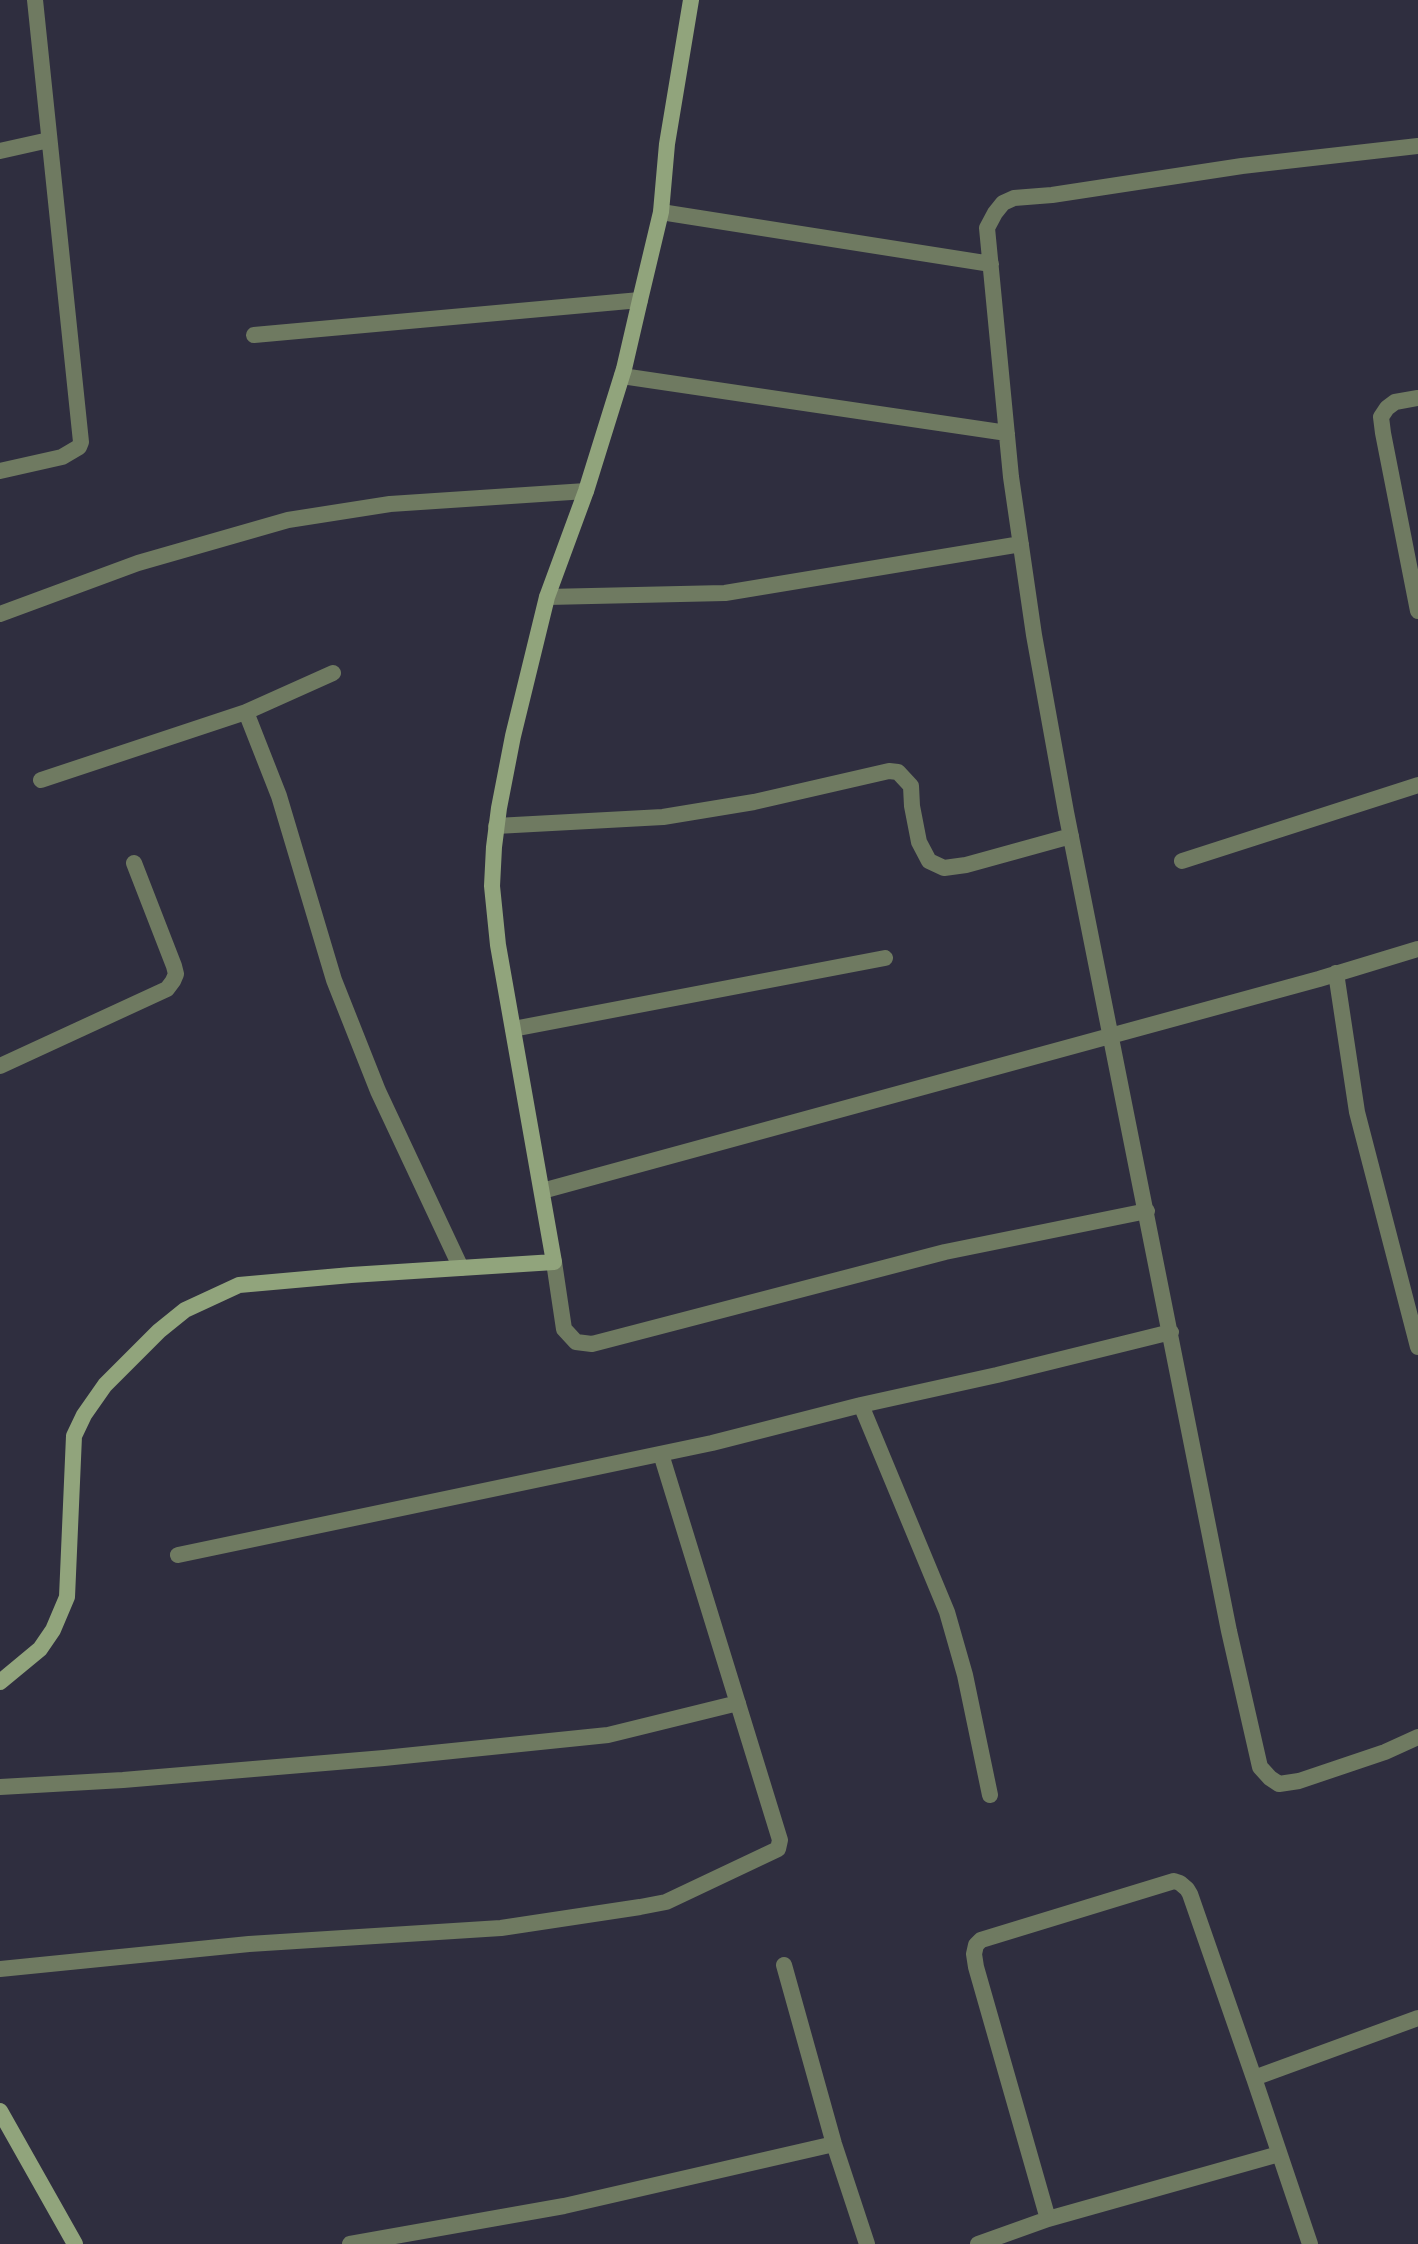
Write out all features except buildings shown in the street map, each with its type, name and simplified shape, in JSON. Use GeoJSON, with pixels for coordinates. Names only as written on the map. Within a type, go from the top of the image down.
{"type":"FeatureCollection","features":[{"type":"Feature","properties":{"kind":"street"},"geometry":{"type":"LineString","coordinates":[[0,471],[62,457],[79,447],[81,442],[35,0]]}},
{"type":"Feature","properties":{"kind":"street"},"geometry":{"type":"LineString","coordinates":[[691,0],[667,144],[661,212],[622,376],[586,491],[547,597],[513,736],[496,826],[492,886],[498,945],[564,1329],[576,1342],[592,1344],[945,1252],[1147,1211]]}},
{"type":"Feature","properties":{"kind":"street"},"geometry":{"type":"LineString","coordinates":[[0,151],[49,140]]}},
{"type":"Feature","properties":{"kind":"street"},"geometry":{"type":"LineString","coordinates":[[1418,146],[1242,166],[1014,198],[1003,203],[987,228],[1007,433],[1034,635],[1229,1631],[1260,1767],[1279,1784],[1299,1781],[1385,1752],[1418,1737]]}},
{"type":"Feature","properties":{"kind":"street"},"geometry":{"type":"LineString","coordinates":[[661,212],[991,264]]}},
{"type":"Feature","properties":{"kind":"street"},"geometry":{"type":"LineString","coordinates":[[254,335],[640,300]]}},
{"type":"Feature","properties":{"kind":"street"},"geometry":{"type":"LineString","coordinates":[[622,376],[1007,433]]}},
{"type":"Feature","properties":{"kind":"street"},"geometry":{"type":"LineString","coordinates":[[1418,398],[1395,402],[1381,417],[1418,611]]}},
{"type":"Feature","properties":{"kind":"street"},"geometry":{"type":"LineString","coordinates":[[0,614],[138,563],[288,520],[390,504],[586,491]]}},
{"type":"Feature","properties":{"kind":"street"},"geometry":{"type":"LineString","coordinates":[[547,597],[725,593],[1021,544]]}},
{"type":"Feature","properties":{"kind":"street"},"geometry":{"type":"LineString","coordinates":[[41,780],[246,712],[333,673]]}},
{"type":"Feature","properties":{"kind":"street"},"geometry":{"type":"LineString","coordinates":[[246,712],[279,796],[334,980],[378,1091],[461,1268]]}},
{"type":"Feature","properties":{"kind":"street"},"geometry":{"type":"LineString","coordinates":[[496,826],[663,817],[754,802],[889,771],[898,772],[911,786],[919,842],[929,861],[944,868],[966,865],[1071,836]]}},
{"type":"Feature","properties":{"kind":"street"},"geometry":{"type":"LineString","coordinates":[[1182,861],[1418,785]]}},
{"type":"Feature","properties":{"kind":"street"},"geometry":{"type":"LineString","coordinates":[[0,1066],[167,989],[173,981],[176,974],[174,966],[134,863]]}},
{"type":"Feature","properties":{"kind":"street"},"geometry":{"type":"LineString","coordinates":[[542,1191],[1418,949]]}},
{"type":"Feature","properties":{"kind":"street"},"geometry":{"type":"LineString","coordinates":[[513,1029],[885,958]]}},
{"type":"Feature","properties":{"kind":"street"},"geometry":{"type":"LineString","coordinates":[[1336,973],[1357,1112],[1418,1347]]}},
{"type":"Feature","properties":{"kind":"street"},"geometry":{"type":"LineString","coordinates":[[0,1682],[40,1649],[53,1630],[67,1597],[74,1436],[84,1415],[105,1385],[159,1331],[185,1310],[239,1285],[554,1262]]}},
{"type":"Feature","properties":{"kind":"street"},"geometry":{"type":"LineString","coordinates":[[178,1555],[712,1443],[1171,1332]]}},
{"type":"Feature","properties":{"kind":"street"},"geometry":{"type":"LineString","coordinates":[[861,1405],[947,1612],[965,1675],[990,1795]]}},
{"type":"Feature","properties":{"kind":"street"},"geometry":{"type":"LineString","coordinates":[[0,1969],[249,1944],[501,1928],[666,1902],[778,1849],[780,1840],[661,1454]]}},
{"type":"Feature","properties":{"kind":"street"},"geometry":{"type":"LineString","coordinates":[[0,1787],[384,1758],[608,1735],[738,1703]]}},
{"type":"Feature","properties":{"kind":"street"},"geometry":{"type":"LineString","coordinates":[[1048,2219],[976,1967],[976,1945],[981,1940],[1174,1881],[1190,1894],[1310,2244]]}},
{"type":"Feature","properties":{"kind":"street"},"geometry":{"type":"LineString","coordinates":[[784,1965],[834,2144],[867,2244]]}},
{"type":"Feature","properties":{"kind":"street"},"geometry":{"type":"LineString","coordinates":[[1254,2078],[1418,2018]]}},
{"type":"Feature","properties":{"kind":"street"},"geometry":{"type":"LineString","coordinates":[[0,2111],[75,2244]]}},
{"type":"Feature","properties":{"kind":"street"},"geometry":{"type":"LineString","coordinates":[[350,2244],[564,2206],[834,2144]]}},
{"type":"Feature","properties":{"kind":"street"},"geometry":{"type":"LineString","coordinates":[[978,2244],[1048,2219],[1279,2154]]}}]}
